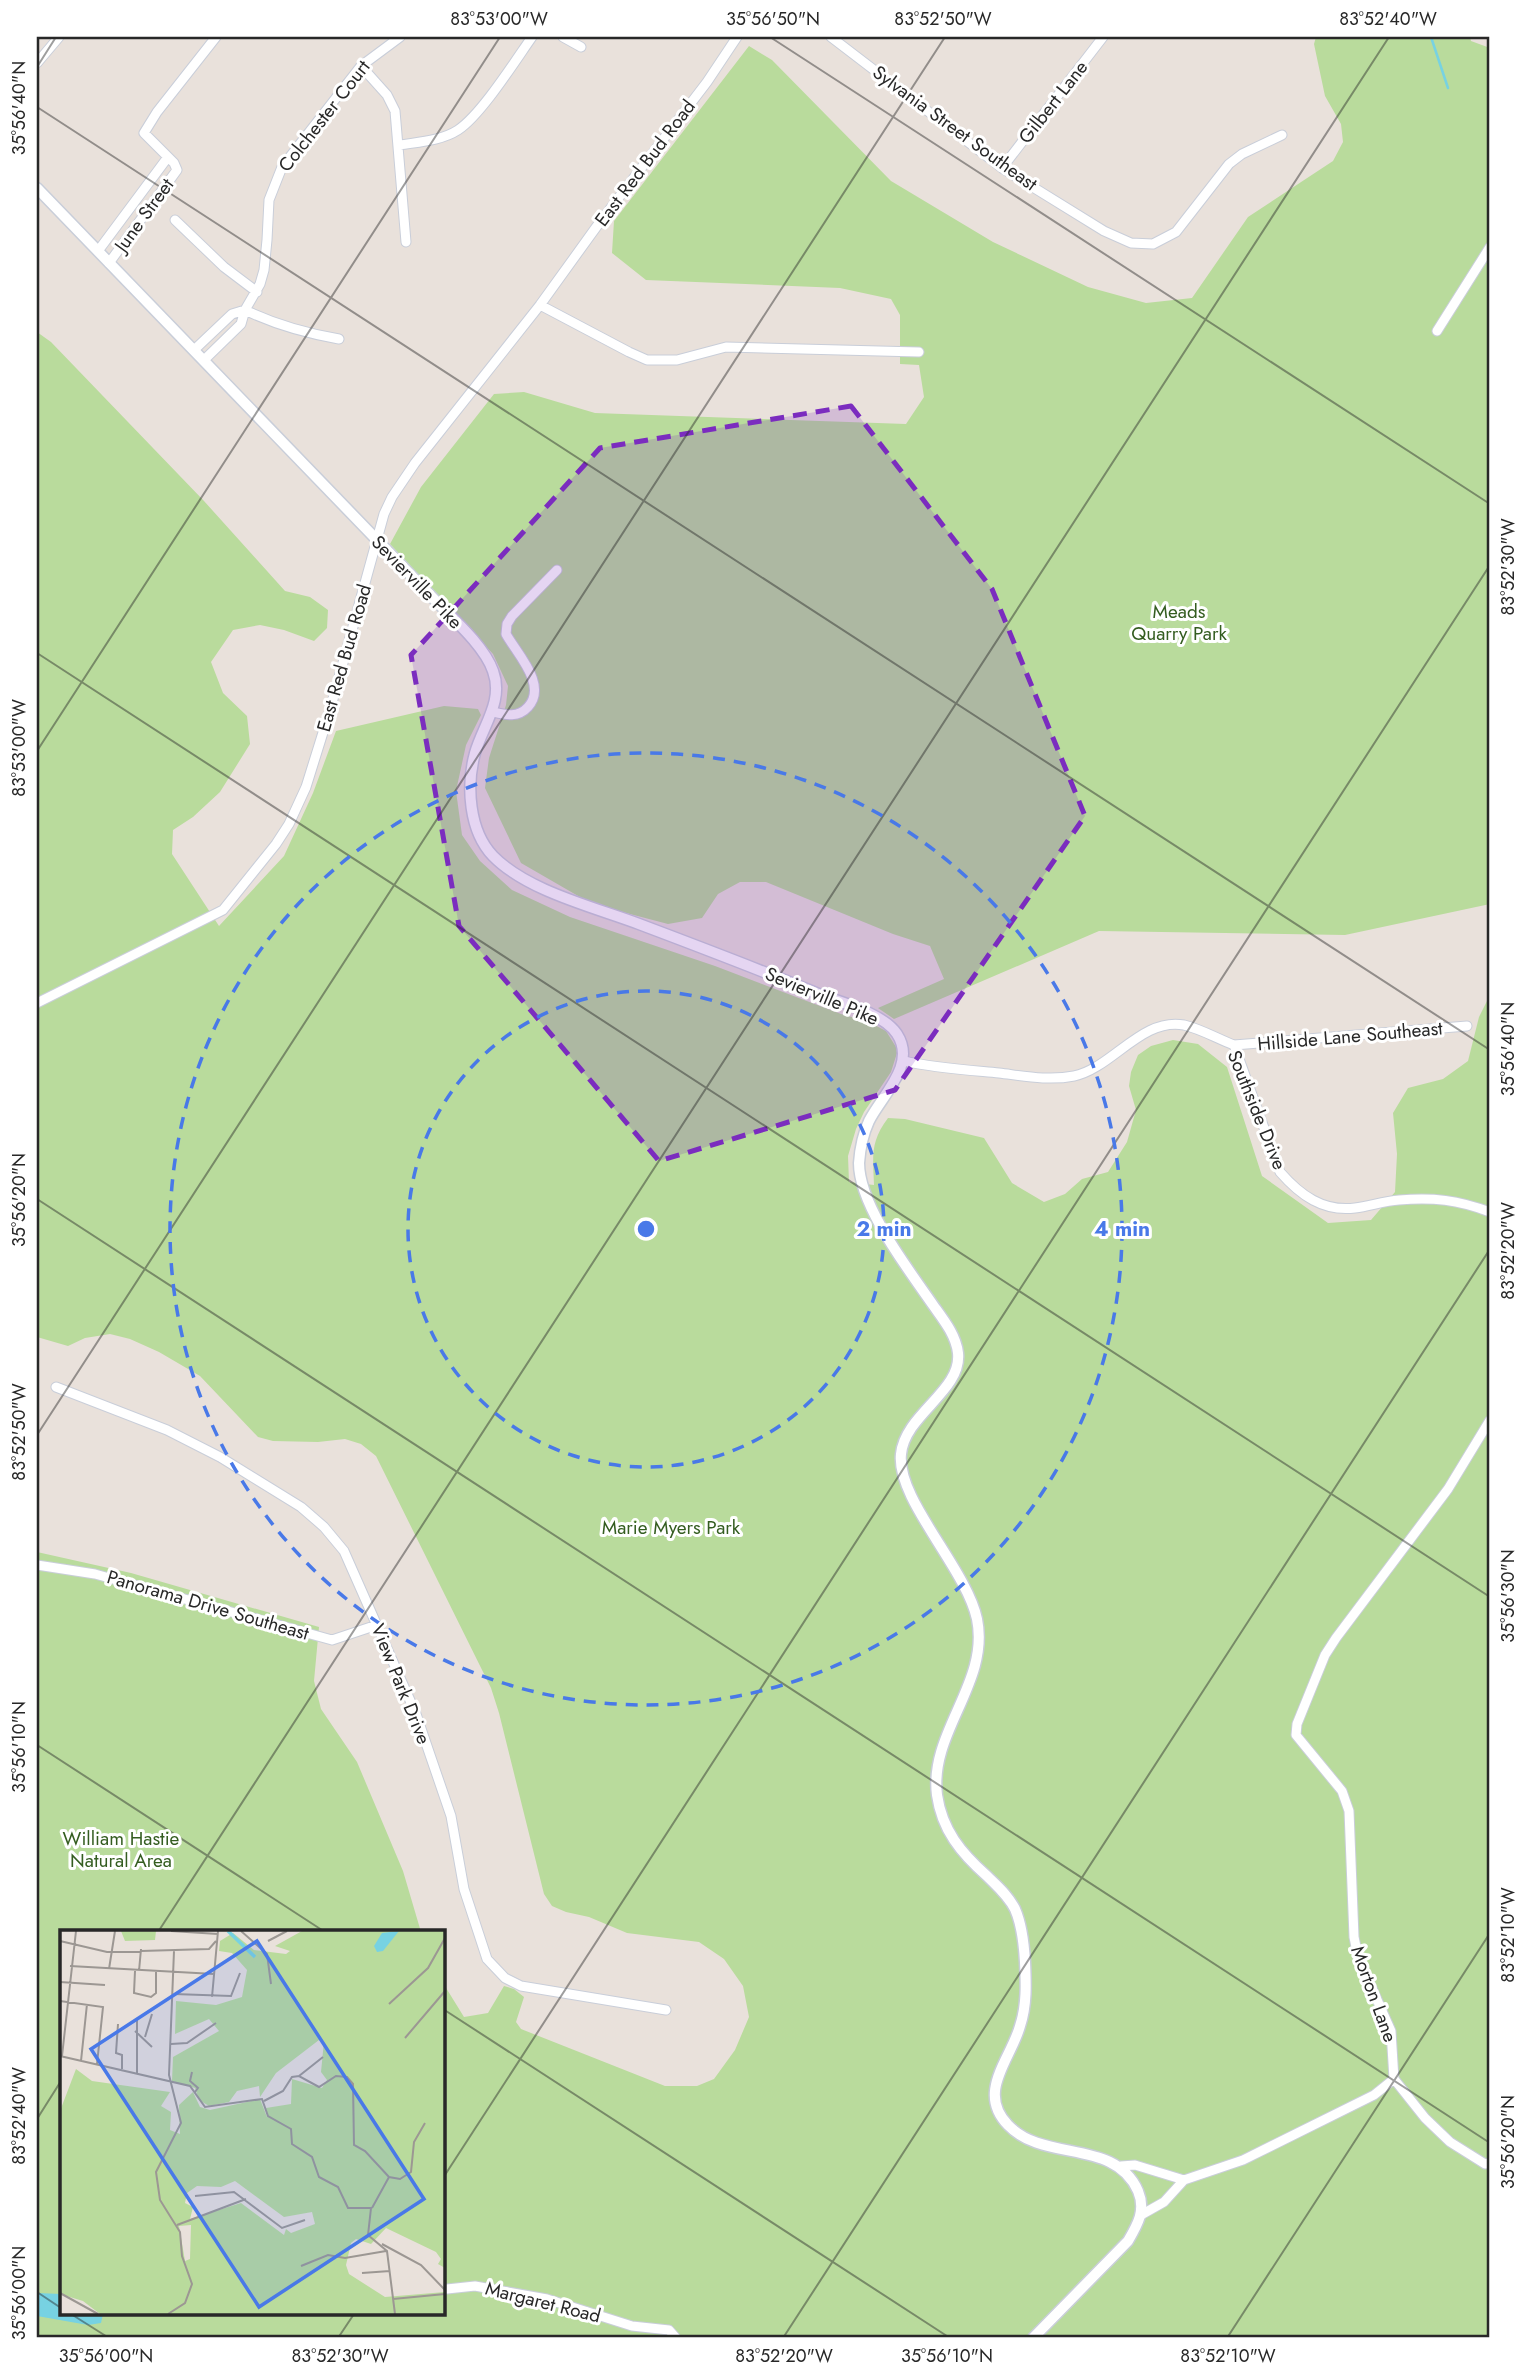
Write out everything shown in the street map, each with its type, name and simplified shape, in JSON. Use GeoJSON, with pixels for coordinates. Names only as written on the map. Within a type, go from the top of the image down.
{"type":"FeatureCollection","features":[{"type":"Feature","properties":{"kind":"street"},"geometry":{"type":"LineString","coordinates":[[37,62],[59,37]]}},
{"type":"Feature","properties":{"kind":"street","name":"June Street"},"geometry":{"type":"LineString","coordinates":[[109,262],[177,170],[174,163],[144,133],[157,112],[216,37]]}},
{"type":"Feature","properties":{"kind":"street","name":"Colchester Court"},"geometry":{"type":"LineString","coordinates":[[194,350],[232,314],[246,310],[257,292],[264,270],[269,200],[282,167],[361,66],[400,37]]}},
{"type":"Feature","properties":{"kind":"street"},"geometry":{"type":"LineString","coordinates":[[400,145],[434,140],[457,131],[473,117],[533,37]]}},
{"type":"Feature","properties":{"kind":"street"},"geometry":{"type":"LineString","coordinates":[[563,37],[581,47]]}},
{"type":"Feature","properties":{"kind":"street","name":"East Red Bud Road"},"geometry":{"type":"LineString","coordinates":[[37,1003],[223,910],[268,856],[289,824],[306,787],[384,514],[400,485],[540,305],[707,82],[737,37]]}},
{"type":"Feature","properties":{"kind":"street","name":"Sylvania Street Southeast"},"geometry":{"type":"LineString","coordinates":[[831,37],[1002,168],[1118,239],[1141,244],[1153,244],[1176,232],[1230,164],[1242,154],[1282,135]]}},
{"type":"Feature","properties":{"kind":"street","name":"Gilbert Lane"},"geometry":{"type":"LineString","coordinates":[[1002,168],[1103,37]]}},
{"type":"Feature","properties":{"kind":"street"},"geometry":{"type":"LineString","coordinates":[[361,66],[387,95],[395,111],[400,145],[406,242]]}},
{"type":"Feature","properties":{"kind":"street"},"geometry":{"type":"LineString","coordinates":[[98,251],[159,172],[167,157]]}},
{"type":"Feature","properties":{"kind":"street","name":"Sevierville Pike"},"geometry":{"type":"LineString","coordinates":[[37,188],[377,540],[486,657],[495,675],[496,689],[493,712],[475,753],[471,796],[478,833],[485,846],[504,866],[525,880],[560,895],[755,968],[878,1018],[897,1034],[901,1041],[904,1061]]}},
{"type":"Feature","properties":{"kind":"street"},"geometry":{"type":"LineString","coordinates":[[175,220],[225,267],[257,292]]}},
{"type":"Feature","properties":{"kind":"street"},"geometry":{"type":"LineString","coordinates":[[1437,331],[1490,247]]}},
{"type":"Feature","properties":{"kind":"street"},"geometry":{"type":"LineString","coordinates":[[540,305],[647,360],[677,360],[726,347],[919,352]]}},
{"type":"Feature","properties":{"kind":"street"},"geometry":{"type":"LineString","coordinates":[[204,360],[240,324],[246,310],[275,324],[339,339]]}},
{"type":"Feature","properties":{"kind":"street"},"geometry":{"type":"LineString","coordinates":[[493,712],[510,716],[523,713],[532,704],[536,688],[531,673],[506,634],[507,624],[557,570]]}},
{"type":"Feature","properties":{"kind":"street","name":"Southside Drive"},"geometry":{"type":"LineString","coordinates":[[904,1061],[949,1069],[1054,1078],[1087,1073],[1136,1039],[1165,1026],[1183,1025],[1234,1045],[1280,1172],[1294,1189],[1314,1202],[1332,1208],[1352,1208],[1395,1200],[1447,1199],[1490,1212]]}},
{"type":"Feature","properties":{"kind":"street","name":"Hillside Lane Southeast"},"geometry":{"type":"LineString","coordinates":[[1234,1045],[1466,1026]]}},
{"type":"Feature","properties":{"kind":"street"},"geometry":{"type":"LineString","coordinates":[[904,1061],[864,1133],[860,1177],[873,1211],[949,1329],[958,1354],[953,1377],[910,1429],[902,1445],[901,1460],[908,1488],[966,1588],[978,1626],[979,1646],[975,1670],[941,1753],[936,1784],[941,1813],[951,1838],[971,1862],[1009,1898],[1022,1933],[1026,1973],[1025,2009],[1018,2034],[998,2073],[994,2094],[996,2106],[1007,2125],[1030,2140],[1094,2156],[1121,2166],[1135,2165],[1184,2180]]}},
{"type":"Feature","properties":{"kind":"street","name":"View Park Drive"},"geometry":{"type":"LineString","coordinates":[[56,1387],[167,1430],[220,1457],[301,1507],[324,1527],[344,1551],[416,1714],[451,1816],[464,1889],[487,1959],[505,1978],[521,1986],[666,2010]]}},
{"type":"Feature","properties":{"kind":"street","name":"Morton Lane"},"geometry":{"type":"LineString","coordinates":[[1394,2079],[1391,2031],[1358,1957],[1354,1937],[1349,1811],[1342,1791],[1297,1735],[1297,1724],[1325,1655],[1448,1489],[1490,1420]]}},
{"type":"Feature","properties":{"kind":"street","name":"Panorama Drive Southeast"},"geometry":{"type":"LineString","coordinates":[[37,1565],[95,1574],[332,1640],[377,1625]]}},
{"type":"Feature","properties":{"kind":"street"},"geometry":{"type":"LineString","coordinates":[[1141,2215],[1164,2202],[1184,2180],[1244,2160],[1374,2095],[1394,2079],[1425,2118],[1450,2142],[1485,2164],[1490,2163]]}},
{"type":"Feature","properties":{"kind":"street"},"geometry":{"type":"LineString","coordinates":[[1033,2338],[1122,2248],[1134,2232],[1141,2215],[1139,2194],[1121,2166]]}},
{"type":"Feature","properties":{"kind":"street","name":"Margaret Road"},"geometry":{"type":"LineString","coordinates":[[447,2290],[475,2286],[547,2299],[632,2326],[669,2330],[676,2338]]}},
{"type":"Feature","properties":{"kind":"highlighted area"},"geometry":{"type":"Polygon","coordinates":[[[851,406],[992,589],[1085,816],[895,1090],[659,1161],[459,926],[411,655],[600,448],[851,406]]]}},
{"type":"Feature","properties":{"kind":"green space","name":"Meads Quarry Park"},"geometry":{"type":"Polygon","coordinates":[[[1316,37],[1470,37],[1471,41],[1490,48],[1490,904],[1345,935],[1099,931],[894,1019],[878,1008],[944,979],[930,946],[893,934],[766,882],[740,882],[718,894],[702,918],[668,924],[592,904],[521,863],[485,788],[489,758],[506,705],[508,686],[493,654],[390,544],[421,487],[494,394],[524,392],[595,413],[906,424],[924,397],[919,365],[900,364],[900,315],[891,299],[840,288],[646,280],[612,253],[614,221],[749,46],[772,60],[891,181],[993,242],[1088,287],[1146,303],[1192,298],[1248,217],[1333,161],[1343,142],[1341,124],[1325,96],[1314,44],[1316,37]]]}},
{"type":"Feature","properties":{"kind":"green space"},"geometry":{"type":"Polygon","coordinates":[[[37,332],[51,342],[204,501],[285,591],[310,597],[328,610],[327,628],[314,641],[260,625],[233,630],[211,662],[223,693],[247,716],[250,744],[220,792],[193,817],[173,830],[172,854],[219,926],[284,856],[313,793],[336,731],[444,706],[478,709],[481,715],[466,745],[456,791],[462,835],[480,861],[512,890],[570,917],[715,966],[869,1022],[886,1031],[897,1053],[891,1072],[856,1129],[848,1156],[849,1182],[874,1185],[875,1142],[888,1118],[905,1119],[984,1138],[1012,1183],[1044,1202],[1065,1194],[1082,1179],[1108,1172],[1127,1142],[1136,1110],[1129,1086],[1138,1055],[1151,1046],[1173,1040],[1198,1044],[1227,1067],[1262,1176],[1328,1223],[1371,1220],[1395,1192],[1397,1154],[1393,1113],[1408,1088],[1443,1079],[1468,1061],[1479,1017],[1490,995],[1490,2338],[37,2338],[37,1552],[131,1573],[319,1627],[314,1681],[321,1709],[357,1762],[403,1871],[420,1930],[60,1930],[60,2316],[444,2316],[444,1985],[464,2017],[488,2013],[504,1986],[514,1989],[524,1997],[516,2022],[521,2029],[665,2086],[697,2086],[714,2079],[735,2050],[749,2017],[743,1986],[724,1959],[699,1942],[627,1933],[589,1917],[552,1906],[544,1894],[491,1688],[376,1456],[361,1444],[345,1439],[318,1442],[273,1441],[258,1437],[200,1376],[130,1339],[110,1334],[85,1338],[68,1346],[37,1337],[37,332]]]}},
{"type":"Feature","properties":{"kind":"water"},"geometry":{"type":"Polygon","coordinates":[[[37,2293],[60,2294],[60,2316],[103,2316],[101,2323],[88,2325],[37,2316],[37,2293]]]}},
{"type":"Feature","properties":{"kind":"waterway"},"geometry":{"type":"LineString","coordinates":[[1431,37],[1448,88]]}},
{"type":"Feature","properties":{"kind":"park label","name":"Marie Myers Park"},"geometry":{"type":"Point","coordinates":[671,1527]}},
{"type":"Feature","properties":{"kind":"park label","name":"William Hastie Natural Area"},"geometry":{"type":"Point","coordinates":[121,1849]}}]}
